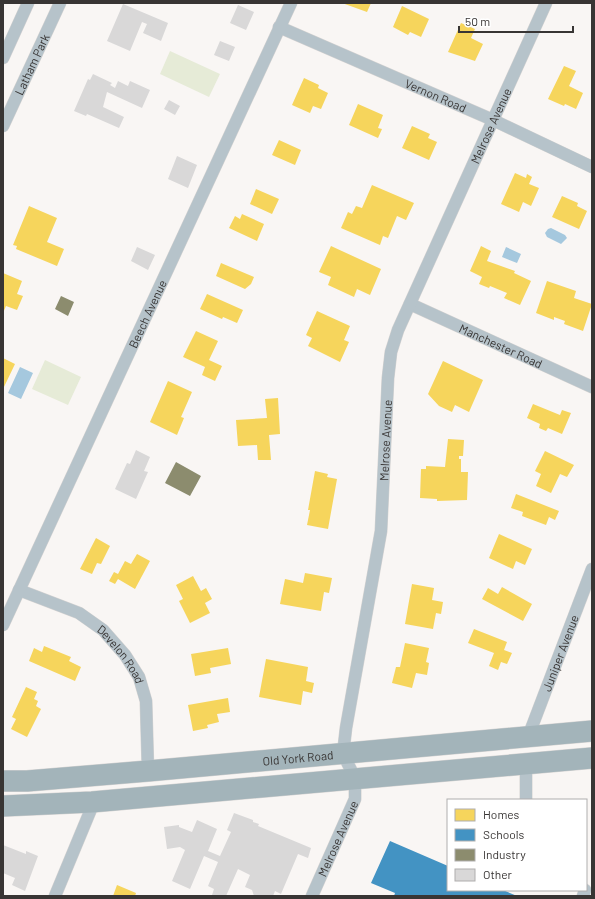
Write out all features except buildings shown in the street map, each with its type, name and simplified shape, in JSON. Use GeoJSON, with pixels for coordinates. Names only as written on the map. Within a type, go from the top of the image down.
{"type":"FeatureCollection","features":[{"type":"Feature","properties":{"kind":"highway","name":"Old York Road"},"geometry":{"type":"LineString","coordinates":[[3,781],[26,781],[148,771],[592,731]]}},
{"type":"Feature","properties":{"kind":"highway"},"geometry":{"type":"LineString","coordinates":[[3,806],[94,802],[592,758]]}},
{"type":"Feature","properties":{"kind":"street"},"geometry":{"type":"LineString","coordinates":[[3,58],[28,3]]}},
{"type":"Feature","properties":{"kind":"street","name":"Latham Park"},"geometry":{"type":"LineString","coordinates":[[3,126],[60,3]]}},
{"type":"Feature","properties":{"kind":"street","name":"Beech Avenue"},"geometry":{"type":"LineString","coordinates":[[3,625],[291,3]]}},
{"type":"Feature","properties":{"kind":"street","name":"Melrose Avenue"},"geometry":{"type":"LineString","coordinates":[[312,896],[355,799],[355,778],[343,754],[346,728],[381,531],[388,378],[391,352],[398,330],[546,3]]}},
{"type":"Feature","properties":{"kind":"street","name":"Vernon Road"},"geometry":{"type":"LineString","coordinates":[[279,28],[493,120],[592,167]]}},
{"type":"Feature","properties":{"kind":"street","name":"Manchester Road"},"geometry":{"type":"LineString","coordinates":[[410,304],[592,387]]}},
{"type":"Feature","properties":{"kind":"street","name":"Juniper Avenue"},"geometry":{"type":"LineString","coordinates":[[528,737],[592,569]]}},
{"type":"Feature","properties":{"kind":"street","name":"Develon Road"},"geometry":{"type":"LineString","coordinates":[[19,590],[79,613],[103,630],[125,654],[139,676],[146,701],[148,771]]}},
{"type":"Feature","properties":{"kind":"street"},"geometry":{"type":"LineString","coordinates":[[526,764],[526,799]]}},
{"type":"Feature","properties":{"kind":"street"},"geometry":{"type":"LineString","coordinates":[[55,896],[94,802]]}},
{"type":"Feature","properties":{"kind":"green space"},"geometry":{"type":"Polygon","coordinates":[[[170,51],[220,74],[209,97],[160,74],[170,51]]]}},
{"type":"Feature","properties":{"kind":"green space"},"geometry":{"type":"Polygon","coordinates":[[[45,360],[81,377],[68,405],[32,389],[45,360]]]}},
{"type":"Feature","properties":{"kind":"water"},"geometry":{"type":"Polygon","coordinates":[[[551,228],[565,235],[567,238],[561,244],[547,237],[545,233],[551,228]]]}},
{"type":"Feature","properties":{"kind":"water"},"geometry":{"type":"Polygon","coordinates":[[[506,247],[521,254],[517,263],[502,257],[506,247]]]}},
{"type":"Feature","properties":{"kind":"water"},"geometry":{"type":"Polygon","coordinates":[[[20,367],[33,373],[21,399],[8,393],[20,367]]]}}]}
